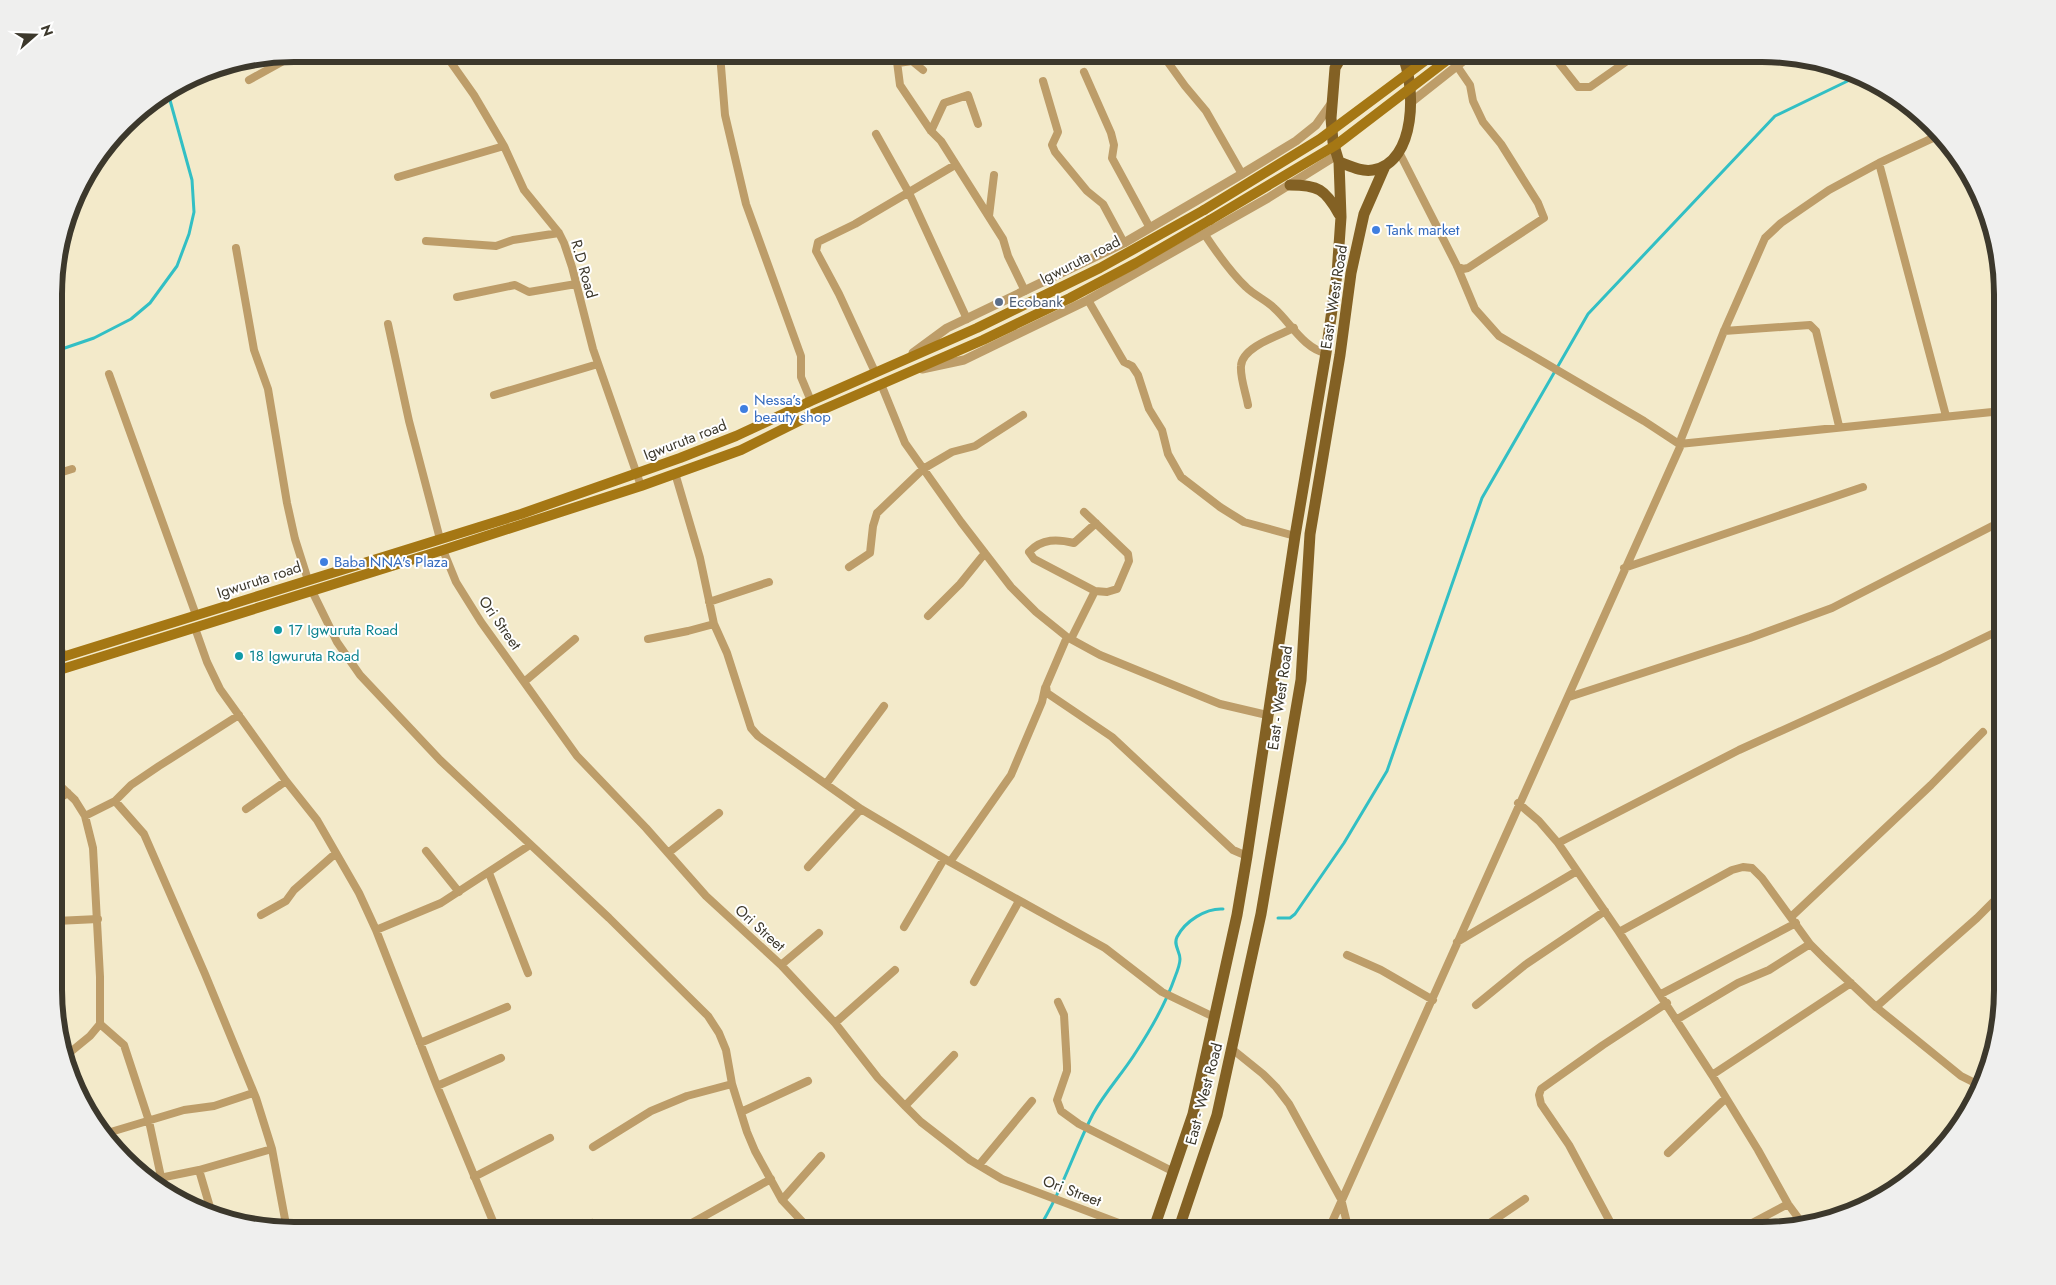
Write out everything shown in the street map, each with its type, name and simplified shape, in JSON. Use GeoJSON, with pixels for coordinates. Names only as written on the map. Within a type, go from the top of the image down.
{"type":"FeatureCollection","features":[{"type":"Feature","properties":{"kind":"main road","name":"East - West Road"},"geometry":{"type":"LineString","coordinates":[[1156,1222],[1193,1114],[1237,915],[1247,856],[1267,715],[1326,353],[1337,274],[1341,217],[1338,158],[1333,142],[1331,104],[1335,68],[1338,62]]}},
{"type":"Feature","properties":{"kind":"main road"},"geometry":{"type":"LineString","coordinates":[[1399,152],[1405,141],[1410,103],[1408,66],[1406,62]]}},
{"type":"Feature","properties":{"kind":"main road","name":"Igwuruta road"},"geometry":{"type":"LineString","coordinates":[[62,657],[440,540],[637,475],[736,436],[875,372],[977,328],[1091,272],[1204,210],[1320,139],[1423,62]]}},
{"type":"Feature","properties":{"kind":"main road","name":"Igwuruta road"},"geometry":{"type":"LineString","coordinates":[[62,669],[443,550],[641,486],[742,450],[815,413],[912,371],[1070,298],[1136,263],[1332,148],[1445,62]]}},
{"type":"Feature","properties":{"kind":"main road","name":"East - West Road"},"geometry":{"type":"LineString","coordinates":[[1181,1222],[1217,1115],[1261,914],[1301,680],[1310,534],[1352,273],[1364,214],[1386,166],[1399,152]]}},
{"type":"Feature","properties":{"kind":"main road"},"geometry":{"type":"LineString","coordinates":[[1338,158],[1358,169],[1371,170],[1386,166]]}},
{"type":"Feature","properties":{"kind":"main road"},"geometry":{"type":"LineString","coordinates":[[1290,185],[1309,185],[1321,190],[1330,197],[1341,217]]}},
{"type":"Feature","properties":{"kind":"main road"},"geometry":{"type":"LineString","coordinates":[[1312,436],[1327,435]]}},
{"type":"Feature","properties":{"kind":"street","name":"R.D Road"},"geometry":{"type":"LineString","coordinates":[[451,62],[474,96],[504,146],[524,190],[559,233],[570,260],[598,364],[641,486]]}},
{"type":"Feature","properties":{"kind":"street"},"geometry":{"type":"LineString","coordinates":[[721,62],[725,115],[746,204],[801,356],[801,376],[811,401]]}},
{"type":"Feature","properties":{"kind":"street"},"geometry":{"type":"LineString","coordinates":[[905,62],[898,63],[900,85],[941,141],[990,216],[1003,239],[1008,256],[1025,291]]}},
{"type":"Feature","properties":{"kind":"street"},"geometry":{"type":"LineString","coordinates":[[913,62],[923,70]]}},
{"type":"Feature","properties":{"kind":"street"},"geometry":{"type":"LineString","coordinates":[[1168,62],[1184,86],[1206,111],[1242,174]]}},
{"type":"Feature","properties":{"kind":"street"},"geometry":{"type":"LineString","coordinates":[[1410,103],[1462,62]]}},
{"type":"Feature","properties":{"kind":"street"},"geometry":{"type":"LineString","coordinates":[[1558,62],[1578,87],[1585,88],[1590,87],[1626,62]]}},
{"type":"Feature","properties":{"kind":"street"},"geometry":{"type":"LineString","coordinates":[[249,80],[280,63]]}},
{"type":"Feature","properties":{"kind":"street"},"geometry":{"type":"LineString","coordinates":[[1457,66],[1470,85],[1473,101],[1483,122],[1501,144],[1538,203],[1544,218],[1468,268],[1463,269],[1457,266]]}},
{"type":"Feature","properties":{"kind":"street"},"geometry":{"type":"LineString","coordinates":[[1084,72],[1111,133],[1114,145],[1112,158],[1150,228]]}},
{"type":"Feature","properties":{"kind":"street"},"geometry":{"type":"LineString","coordinates":[[1043,82],[1058,132],[1052,144],[1055,152],[1087,191],[1103,204],[1124,243]]}},
{"type":"Feature","properties":{"kind":"street"},"geometry":{"type":"LineString","coordinates":[[932,131],[944,103],[968,95],[978,124]]}},
{"type":"Feature","properties":{"kind":"street"},"geometry":{"type":"LineString","coordinates":[[906,359],[947,328],[1124,243],[1242,174],[1296,141],[1316,126],[1331,104]]}},
{"type":"Feature","properties":{"kind":"street"},"geometry":{"type":"LineString","coordinates":[[876,134],[909,193],[967,319]]}},
{"type":"Feature","properties":{"kind":"street"},"geometry":{"type":"LineString","coordinates":[[1332,1222],[1433,1000],[1518,803],[1569,697],[1624,568],[1680,447],[1679,444],[1724,331],[1762,244],[1770,232],[1807,204],[1879,163],[1932,137]]}},
{"type":"Feature","properties":{"kind":"street"},"geometry":{"type":"LineString","coordinates":[[398,177],[504,146]]}},
{"type":"Feature","properties":{"kind":"street"},"geometry":{"type":"LineString","coordinates":[[1399,152],[1457,266],[1475,309],[1499,336],[1644,421],[1679,444],[1839,426],[1993,412]]}},
{"type":"Feature","properties":{"kind":"street"},"geometry":{"type":"LineString","coordinates":[[912,371],[964,360],[1088,300],[1338,158]]}},
{"type":"Feature","properties":{"kind":"street"},"geometry":{"type":"LineString","coordinates":[[1879,163],[1946,416]]}},
{"type":"Feature","properties":{"kind":"street"},"geometry":{"type":"LineString","coordinates":[[875,372],[839,294],[816,251],[818,242],[855,224],[955,165]]}},
{"type":"Feature","properties":{"kind":"street"},"geometry":{"type":"LineString","coordinates":[[990,216],[994,176]]}},
{"type":"Feature","properties":{"kind":"street"},"geometry":{"type":"LineString","coordinates":[[426,241],[496,246],[513,240],[559,233]]}},
{"type":"Feature","properties":{"kind":"street"},"geometry":{"type":"LineString","coordinates":[[1205,234],[1216,251],[1246,288],[1274,307],[1317,351],[1326,353]]}},
{"type":"Feature","properties":{"kind":"street"},"geometry":{"type":"LineString","coordinates":[[236,248],[254,350],[268,389],[289,512],[308,580]]}},
{"type":"Feature","properties":{"kind":"street"},"geometry":{"type":"LineString","coordinates":[[457,297],[515,285],[529,292],[576,284]]}},
{"type":"Feature","properties":{"kind":"street"},"geometry":{"type":"LineString","coordinates":[[1088,300],[1124,362],[1132,366],[1138,375],[1149,410],[1162,430],[1168,454],[1181,477],[1220,507],[1244,522],[1295,536]]}},
{"type":"Feature","properties":{"kind":"street"},"geometry":{"type":"LineString","coordinates":[[388,324],[409,421],[440,540]]}},
{"type":"Feature","properties":{"kind":"street"},"geometry":{"type":"LineString","coordinates":[[1724,331],[1810,325],[1814,327],[1839,426]]}},
{"type":"Feature","properties":{"kind":"street"},"geometry":{"type":"LineString","coordinates":[[1248,405],[1241,367],[1245,354],[1251,349],[1294,328]]}},
{"type":"Feature","properties":{"kind":"street"},"geometry":{"type":"LineString","coordinates":[[494,396],[598,364]]}},
{"type":"Feature","properties":{"kind":"street"},"geometry":{"type":"LineString","coordinates":[[109,374],[196,615]]}},
{"type":"Feature","properties":{"kind":"street"},"geometry":{"type":"LineString","coordinates":[[881,384],[904,443],[1011,587],[1030,606],[1069,638],[1100,655],[1162,682],[1220,704],[1267,715]]}},
{"type":"Feature","properties":{"kind":"street"},"geometry":{"type":"LineString","coordinates":[[849,567],[870,553],[873,526],[878,513],[923,469],[952,452],[975,446],[1023,415]]}},
{"type":"Feature","properties":{"kind":"street"},"geometry":{"type":"LineString","coordinates":[[62,472],[72,468]]}},
{"type":"Feature","properties":{"kind":"street"},"geometry":{"type":"LineString","coordinates":[[675,473],[700,558],[714,624],[727,653],[751,728],[758,736],[862,809],[947,861],[1113,953],[1162,992],[1214,1017]]}},
{"type":"Feature","properties":{"kind":"street"},"geometry":{"type":"LineString","coordinates":[[1624,568],[1863,487]]}},
{"type":"Feature","properties":{"kind":"street"},"geometry":{"type":"LineString","coordinates":[[1084,512],[1096,523],[1128,554],[1129,561],[1118,589],[1107,592],[1095,591],[1034,559],[1029,552],[1046,541],[1056,538],[1074,543],[1096,523]]}},
{"type":"Feature","properties":{"kind":"street"},"geometry":{"type":"LineString","coordinates":[[1569,697],[1750,638],[1832,608],[1993,527]]}},
{"type":"Feature","properties":{"kind":"street","name":"Ori Street"},"geometry":{"type":"LineString","coordinates":[[443,550],[456,582],[481,622],[577,756],[706,896],[781,965],[834,1023],[878,1078],[921,1122],[979,1165],[1002,1179],[1117,1222]]}},
{"type":"Feature","properties":{"kind":"street"},"geometry":{"type":"LineString","coordinates":[[928,616],[960,584],[985,553]]}},
{"type":"Feature","properties":{"kind":"street"},"geometry":{"type":"LineString","coordinates":[[709,602],[769,582]]}},
{"type":"Feature","properties":{"kind":"street"},"geometry":{"type":"LineString","coordinates":[[312,591],[337,642],[360,676],[440,760],[609,918],[708,1016],[719,1033],[726,1050],[732,1084],[755,1151],[782,1200],[803,1222]]}},
{"type":"Feature","properties":{"kind":"street"},"geometry":{"type":"LineString","coordinates":[[904,927],[947,861],[1011,775],[1042,702],[1045,688],[1069,638],[1095,591]]}},
{"type":"Feature","properties":{"kind":"street"},"geometry":{"type":"LineString","coordinates":[[648,639],[714,624]]}},
{"type":"Feature","properties":{"kind":"street"},"geometry":{"type":"LineString","coordinates":[[195,628],[206,662],[220,689],[286,781],[317,820],[359,893],[376,930],[493,1222]]}},
{"type":"Feature","properties":{"kind":"street"},"geometry":{"type":"LineString","coordinates":[[1558,843],[1739,750],[1993,633]]}},
{"type":"Feature","properties":{"kind":"street"},"geometry":{"type":"LineString","coordinates":[[524,682],[575,639]]}},
{"type":"Feature","properties":{"kind":"street"},"geometry":{"type":"LineString","coordinates":[[1045,688],[1050,696],[1112,737],[1233,850],[1247,856]]}},
{"type":"Feature","properties":{"kind":"street"},"geometry":{"type":"LineString","coordinates":[[826,784],[884,706]]}},
{"type":"Feature","properties":{"kind":"street"},"geometry":{"type":"LineString","coordinates":[[85,816],[115,801],[131,785],[152,770],[238,715]]}},
{"type":"Feature","properties":{"kind":"street"},"geometry":{"type":"LineString","coordinates":[[1661,994],[1794,920],[1931,786],[1983,732]]}},
{"type":"Feature","properties":{"kind":"street"},"geometry":{"type":"LineString","coordinates":[[246,809],[286,781]]}},
{"type":"Feature","properties":{"kind":"street"},"geometry":{"type":"LineString","coordinates":[[62,788],[75,800],[85,816],[94,848],[98,919],[100,1024],[90,1036],[70,1052]]}},
{"type":"Feature","properties":{"kind":"street"},"geometry":{"type":"LineString","coordinates":[[62,796],[68,793]]}},
{"type":"Feature","properties":{"kind":"street"},"geometry":{"type":"LineString","coordinates":[[115,801],[144,834],[205,974],[253,1093],[272,1149],[285,1222]]}},
{"type":"Feature","properties":{"kind":"street"},"geometry":{"type":"LineString","coordinates":[[1518,803],[1539,821],[1558,843],[1661,994],[1726,1098],[1788,1204],[1799,1220]]}},
{"type":"Feature","properties":{"kind":"street"},"geometry":{"type":"LineString","coordinates":[[808,867],[862,809]]}},
{"type":"Feature","properties":{"kind":"street"},"geometry":{"type":"LineString","coordinates":[[668,853],[719,813]]}},
{"type":"Feature","properties":{"kind":"street"},"geometry":{"type":"LineString","coordinates":[[376,930],[430,909],[530,845]]}},
{"type":"Feature","properties":{"kind":"street"},"geometry":{"type":"LineString","coordinates":[[426,852],[459,892]]}},
{"type":"Feature","properties":{"kind":"street"},"geometry":{"type":"LineString","coordinates":[[261,915],[286,901],[294,890],[336,853]]}},
{"type":"Feature","properties":{"kind":"street"},"geometry":{"type":"LineString","coordinates":[[1619,932],[1732,870],[1743,866],[1752,868],[1762,878],[1810,944],[1876,1007],[1961,1076],[1975,1082]]}},
{"type":"Feature","properties":{"kind":"street"},"geometry":{"type":"LineString","coordinates":[[1457,942],[1577,871]]}},
{"type":"Feature","properties":{"kind":"street"},"geometry":{"type":"LineString","coordinates":[[489,873],[528,973]]}},
{"type":"Feature","properties":{"kind":"street"},"geometry":{"type":"LineString","coordinates":[[974,982],[1019,901]]}},
{"type":"Feature","properties":{"kind":"street"},"geometry":{"type":"LineString","coordinates":[[1876,1007],[1993,902]]}},
{"type":"Feature","properties":{"kind":"street"},"geometry":{"type":"LineString","coordinates":[[1476,1005],[1525,965],[1604,911]]}},
{"type":"Feature","properties":{"kind":"street"},"geometry":{"type":"LineString","coordinates":[[62,921],[98,919]]}},
{"type":"Feature","properties":{"kind":"street"},"geometry":{"type":"LineString","coordinates":[[781,965],[819,933]]}},
{"type":"Feature","properties":{"kind":"street"},"geometry":{"type":"LineString","coordinates":[[1676,1020],[1738,983],[1769,970],[1810,944]]}},
{"type":"Feature","properties":{"kind":"street"},"geometry":{"type":"LineString","coordinates":[[1347,956],[1381,970],[1433,1000]]}},
{"type":"Feature","properties":{"kind":"street"},"geometry":{"type":"LineString","coordinates":[[834,1023],[895,970]]}},
{"type":"Feature","properties":{"kind":"street"},"geometry":{"type":"LineString","coordinates":[[1712,1075],[1851,983]]}},
{"type":"Feature","properties":{"kind":"street"},"geometry":{"type":"LineString","coordinates":[[1058,1002],[1064,1015],[1068,1066],[1057,1100],[1061,1111],[1079,1124],[1174,1172]]}},
{"type":"Feature","properties":{"kind":"street"},"geometry":{"type":"LineString","coordinates":[[1610,1222],[1569,1145],[1541,1104],[1539,1095],[1541,1089],[1667,1003]]}},
{"type":"Feature","properties":{"kind":"street"},"geometry":{"type":"LineString","coordinates":[[420,1043],[507,1007]]}},
{"type":"Feature","properties":{"kind":"street"},"geometry":{"type":"LineString","coordinates":[[100,1024],[124,1045],[148,1121],[161,1178],[199,1170],[272,1149]]}},
{"type":"Feature","properties":{"kind":"street"},"geometry":{"type":"LineString","coordinates":[[1232,1049],[1263,1074],[1289,1104],[1341,1199],[1347,1222]]}},
{"type":"Feature","properties":{"kind":"street"},"geometry":{"type":"LineString","coordinates":[[905,1106],[954,1055]]}},
{"type":"Feature","properties":{"kind":"street"},"geometry":{"type":"LineString","coordinates":[[437,1086],[501,1058]]}},
{"type":"Feature","properties":{"kind":"street"},"geometry":{"type":"LineString","coordinates":[[741,1112],[808,1081]]}},
{"type":"Feature","properties":{"kind":"street"},"geometry":{"type":"LineString","coordinates":[[593,1147],[651,1111],[687,1096],[732,1084]]}},
{"type":"Feature","properties":{"kind":"street"},"geometry":{"type":"LineString","coordinates":[[110,1132],[184,1110],[214,1106],[253,1093]]}},
{"type":"Feature","properties":{"kind":"street"},"geometry":{"type":"LineString","coordinates":[[1668,1153],[1726,1098]]}},
{"type":"Feature","properties":{"kind":"street"},"geometry":{"type":"LineString","coordinates":[[979,1165],[1032,1100]]}},
{"type":"Feature","properties":{"kind":"street"},"geometry":{"type":"LineString","coordinates":[[474,1177],[550,1138]]}},
{"type":"Feature","properties":{"kind":"street"},"geometry":{"type":"LineString","coordinates":[[782,1200],[820,1156]]}},
{"type":"Feature","properties":{"kind":"street"},"geometry":{"type":"LineString","coordinates":[[199,1170],[210,1206]]}},
{"type":"Feature","properties":{"kind":"street"},"geometry":{"type":"LineString","coordinates":[[694,1222],[771,1179]]}},
{"type":"Feature","properties":{"kind":"street"},"geometry":{"type":"LineString","coordinates":[[1491,1222],[1525,1199]]}},
{"type":"Feature","properties":{"kind":"street"},"geometry":{"type":"LineString","coordinates":[[1755,1222],[1788,1204]]}},
{"type":"Feature","properties":{"kind":"waterway"},"geometry":{"type":"LineString","coordinates":[[1278,918],[1290,918],[1295,914],[1344,843],[1387,771],[1482,498],[1588,314],[1775,116],[1850,80]]}},
{"type":"Feature","properties":{"kind":"waterway"},"geometry":{"type":"LineString","coordinates":[[62,349],[94,338],[131,319],[150,303],[177,266],[189,234],[194,212],[192,180],[170,99]]}},
{"type":"Feature","properties":{"kind":"waterway"},"geometry":{"type":"LineString","coordinates":[[1042,1222],[1053,1203],[1093,1114],[1136,1052],[1163,1006],[1180,963],[1176,943],[1177,937],[1185,926],[1203,913],[1223,909]]}},
{"type":"Feature","properties":{"kind":"place","name":"Tank market"},"geometry":{"type":"Point","coordinates":[1376,230]}},
{"type":"Feature","properties":{"kind":"place","name":"Ecobank"},"geometry":{"type":"Point","coordinates":[999,302]}},
{"type":"Feature","properties":{"kind":"place","name":"Nessa’s beauty shop"},"geometry":{"type":"Point","coordinates":[744,409]}},
{"type":"Feature","properties":{"kind":"place","name":"Baba NNA's Plaza"},"geometry":{"type":"Point","coordinates":[324,562]}},
{"type":"Feature","properties":{"kind":"place","name":"17 Igwuruta Road"},"geometry":{"type":"Point","coordinates":[278,630]}},
{"type":"Feature","properties":{"kind":"place","name":"18 Igwuruta Road"},"geometry":{"type":"Point","coordinates":[239,656]}}]}
